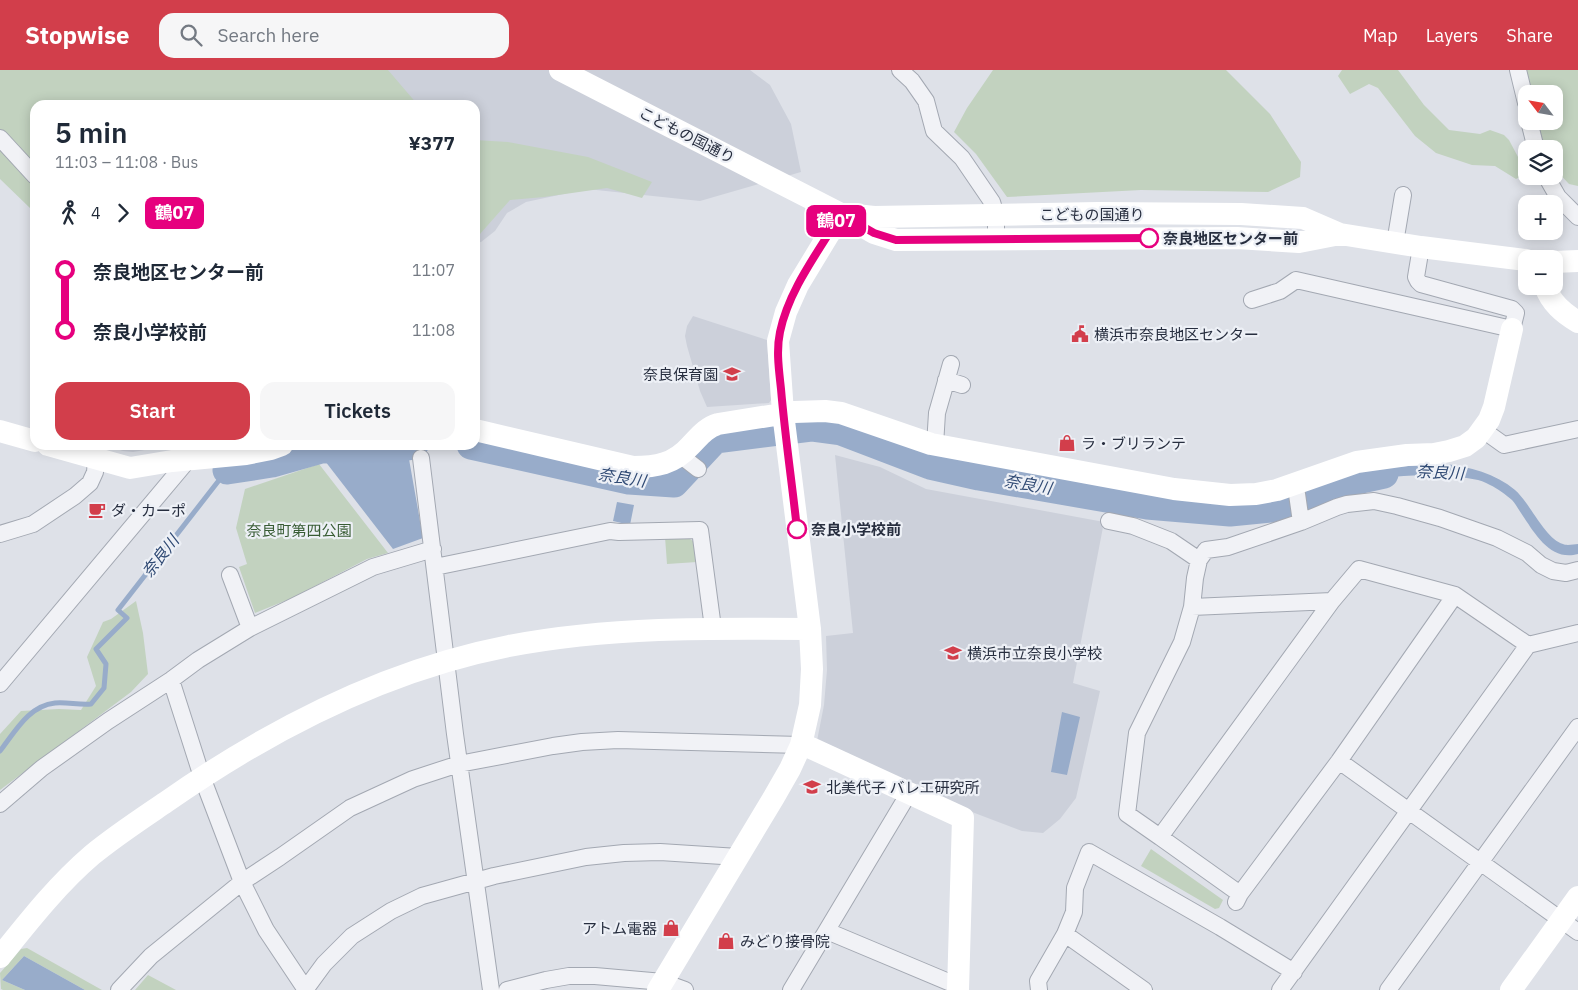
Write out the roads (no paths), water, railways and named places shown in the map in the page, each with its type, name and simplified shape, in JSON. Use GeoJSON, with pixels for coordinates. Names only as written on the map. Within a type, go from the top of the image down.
{"type":"FeatureCollection","features":[{"type":"Feature","properties":{"kind":"street","name":"こどもの国通り"},"geometry":{"type":"LineString","coordinates":[[560,70],[841,214],[874,233],[896,240],[1237,238],[1300,242],[1340,234]]}},
{"type":"Feature","properties":{"kind":"street"},"geometry":{"type":"LineString","coordinates":[[900,70],[912,80],[926,101],[934,131],[962,158],[992,201],[996,214],[996,239]]}},
{"type":"Feature","properties":{"kind":"street"},"geometry":{"type":"LineString","coordinates":[[1518,70],[1522,85]]}},
{"type":"Feature","properties":{"kind":"street"},"geometry":{"type":"LineString","coordinates":[[0,138],[30,171]]}},
{"type":"Feature","properties":{"kind":"street"},"geometry":{"type":"LineString","coordinates":[[1551,185],[1558,197],[1578,217]]}},
{"type":"Feature","properties":{"kind":"street"},"geometry":{"type":"LineString","coordinates":[[1396,243],[1404,195]]}},
{"type":"Feature","properties":{"kind":"street","name":"こどもの国通り"},"geometry":{"type":"LineString","coordinates":[[841,214],[874,217],[1098,213],[1250,214],[1303,218],[1340,234],[1518,259]]}},
{"type":"Feature","properties":{"kind":"street"},"geometry":{"type":"LineString","coordinates":[[661,986],[790,769],[801,746],[810,705],[812,669],[810,629],[783,417],[778,353],[780,332],[786,312],[798,285],[841,214]]}},
{"type":"Feature","properties":{"kind":"street"},"geometry":{"type":"LineString","coordinates":[[480,431],[633,467],[652,467],[668,462],[688,462],[710,427],[718,424],[783,417],[810,410],[841,413],[934,445],[1167,488],[1230,495],[1256,494],[1277,490],[1357,462],[1406,455],[1434,454],[1465,446],[1476,438],[1489,420],[1494,407],[1516,314],[1512,309],[1421,284],[1416,277],[1422,247]]}},
{"type":"Feature","properties":{"kind":"street"},"geometry":{"type":"LineString","coordinates":[[1563,262],[1578,261]]}},
{"type":"Feature","properties":{"kind":"street"},"geometry":{"type":"LineString","coordinates":[[1252,300],[1280,291],[1296,280],[1512,329]]}},
{"type":"Feature","properties":{"kind":"street"},"geometry":{"type":"LineString","coordinates":[[1550,295],[1553,302],[1564,313],[1578,322]]}},
{"type":"Feature","properties":{"kind":"street"},"geometry":{"type":"LineString","coordinates":[[934,445],[937,413],[950,364]]}},
{"type":"Feature","properties":{"kind":"street"},"geometry":{"type":"LineString","coordinates":[[946,380],[962,385]]}},
{"type":"Feature","properties":{"kind":"street"},"geometry":{"type":"LineString","coordinates":[[1483,430],[1504,445],[1578,429]]}},
{"type":"Feature","properties":{"kind":"street"},"geometry":{"type":"LineString","coordinates":[[0,431],[30,440]]}},
{"type":"Feature","properties":{"kind":"street"},"geometry":{"type":"LineString","coordinates":[[82,450],[95,452],[130,468],[266,450]]}},
{"type":"Feature","properties":{"kind":"street"},"geometry":{"type":"LineString","coordinates":[[0,534],[33,524],[75,496],[90,483],[95,472],[95,452]]}},
{"type":"Feature","properties":{"kind":"street"},"geometry":{"type":"LineString","coordinates":[[422,458],[459,764],[491,990]]}},
{"type":"Feature","properties":{"kind":"street"},"geometry":{"type":"LineString","coordinates":[[0,684],[188,460]]}},
{"type":"Feature","properties":{"kind":"street"},"geometry":{"type":"LineString","coordinates":[[1297,494],[1301,518]]}},
{"type":"Feature","properties":{"kind":"street"},"geometry":{"type":"LineString","coordinates":[[1455,595],[1339,761],[1238,898],[1160,837],[1127,814],[1137,733],[1182,642],[1192,607],[1199,560],[1206,550],[1228,547],[1301,518],[1347,504],[1374,501],[1440,518],[1498,538],[1527,553],[1541,565],[1553,571],[1566,573],[1578,570]]}},
{"type":"Feature","properties":{"kind":"street"},"geometry":{"type":"LineString","coordinates":[[1109,521],[1133,526],[1171,541],[1199,560]]}},
{"type":"Feature","properties":{"kind":"street"},"geometry":{"type":"LineString","coordinates":[[435,567],[610,531],[700,530],[713,628]]}},
{"type":"Feature","properties":{"kind":"street"},"geometry":{"type":"LineString","coordinates":[[0,804],[42,768],[108,721],[198,660],[250,628],[372,567],[433,549]]}},
{"type":"Feature","properties":{"kind":"street"},"geometry":{"type":"LineString","coordinates":[[1160,837],[1332,601],[1359,569],[1455,595],[1528,645]]}},
{"type":"Feature","properties":{"kind":"street"},"geometry":{"type":"LineString","coordinates":[[230,575],[250,628]]}},
{"type":"Feature","properties":{"kind":"street"},"geometry":{"type":"LineString","coordinates":[[1192,607],[1332,601]]}},
{"type":"Feature","properties":{"kind":"street"},"geometry":{"type":"LineString","coordinates":[[0,957],[53,892],[92,856],[126,830],[202,777],[304,718],[387,681],[447,661],[509,646],[569,637],[622,631],[713,628],[810,629]]}},
{"type":"Feature","properties":{"kind":"street"},"geometry":{"type":"LineString","coordinates":[[1280,990],[1528,645],[1578,632]]}},
{"type":"Feature","properties":{"kind":"street"},"geometry":{"type":"LineString","coordinates":[[171,680],[202,777],[242,882],[266,930],[306,990],[324,964],[352,936],[391,911],[422,896],[494,876],[586,857],[660,852],[738,857]]}},
{"type":"Feature","properties":{"kind":"street"},"geometry":{"type":"LineString","coordinates":[[1388,990],[1578,727]]}},
{"type":"Feature","properties":{"kind":"street"},"geometry":{"type":"LineString","coordinates":[[119,990],[151,956],[242,882],[350,808],[413,779],[459,764],[582,742],[618,740],[801,746],[811,748],[962,818],[958,988],[827,931]]}},
{"type":"Feature","properties":{"kind":"street"},"geometry":{"type":"LineString","coordinates":[[1339,761],[1570,926]]}},
{"type":"Feature","properties":{"kind":"street"},"geometry":{"type":"LineString","coordinates":[[791,990],[909,793]]}},
{"type":"Feature","properties":{"kind":"street"},"geometry":{"type":"LineString","coordinates":[[1039,990],[1038,981],[1066,934],[1074,912],[1075,888],[1089,852],[1224,922],[1294,972]]}},
{"type":"Feature","properties":{"kind":"street"},"geometry":{"type":"LineString","coordinates":[[1511,990],[1570,926],[1578,897]]}},
{"type":"Feature","properties":{"kind":"street"},"geometry":{"type":"LineString","coordinates":[[1066,934],[1144,990]]}},
{"type":"Feature","properties":{"kind":"street"},"geometry":{"type":"LineString","coordinates":[[507,990],[569,976],[595,976],[685,990]]}},
{"type":"Feature","properties":{"kind":"water"},"geometry":{"type":"Polygon","coordinates":[[[409,459],[423,538],[393,549],[325,461],[409,459]]]}},
{"type":"Feature","properties":{"kind":"water"},"geometry":{"type":"Polygon","coordinates":[[[1444,464],[1482,472],[1508,484],[1521,496],[1556,541],[1565,545],[1578,544],[1578,554],[1559,554],[1551,550],[1531,529],[1512,500],[1496,488],[1478,480],[1415,475],[1374,480],[1347,487],[1346,478],[1390,467],[1444,464]]]}},
{"type":"Feature","properties":{"kind":"water"},"geometry":{"type":"Polygon","coordinates":[[[617,502],[634,505],[630,525],[613,521],[617,502]]]}},
{"type":"Feature","properties":{"kind":"water"},"geometry":{"type":"Polygon","coordinates":[[[1062,712],[1080,717],[1067,775],[1051,772],[1062,712]]]}},
{"type":"Feature","properties":{"kind":"water"},"geometry":{"type":"Polygon","coordinates":[[[24,956],[85,990],[25,990],[2,980],[24,956]]]}},
{"type":"Feature","properties":{"kind":"waterway","name":"奈良川"},"geometry":{"type":"LineString","coordinates":[[480,447],[629,480],[674,483],[715,439],[811,427],[841,431],[930,465],[979,476],[1147,505],[1230,512],[1281,507],[1300,502],[1352,481],[1384,474]]}},
{"type":"Feature","properties":{"kind":"waterway","name":"奈良川"},"geometry":{"type":"LineString","coordinates":[[227,470],[272,463],[318,450]]}},
{"type":"Feature","properties":{"kind":"waterway","name":"奈良川"},"geometry":{"type":"LineString","coordinates":[[0,751],[23,721],[37,709],[55,703],[91,704],[104,688],[106,664],[96,649],[127,618],[118,610],[227,470]]}},
{"type":"Feature","properties":{"kind":"place","name":"奈良地区センター前"},"geometry":{"type":"Point","coordinates":[1149,238]}},
{"type":"Feature","properties":{"kind":"place","name":"横浜市奈良地区センター"},"geometry":{"type":"Point","coordinates":[1080,334]}},
{"type":"Feature","properties":{"kind":"place","name":"奈良保育園"},"geometry":{"type":"Point","coordinates":[732,374]}},
{"type":"Feature","properties":{"kind":"place","name":"ラ・ブリランテ"},"geometry":{"type":"Point","coordinates":[1067,443]}},
{"type":"Feature","properties":{"kind":"place","name":"ダ・カーポ"},"geometry":{"type":"Point","coordinates":[97,510]}},
{"type":"Feature","properties":{"kind":"place","name":"奈良小学校前"},"geometry":{"type":"Point","coordinates":[797,529]}},
{"type":"Feature","properties":{"kind":"place","name":"横浜市立奈良小学校"},"geometry":{"type":"Point","coordinates":[953,653]}},
{"type":"Feature","properties":{"kind":"place","name":"北美代子 バレエ研究所"},"geometry":{"type":"Point","coordinates":[812,787]}},
{"type":"Feature","properties":{"kind":"place","name":"アトム電器"},"geometry":{"type":"Point","coordinates":[671,928]}},
{"type":"Feature","properties":{"kind":"place","name":"みどり接骨院"},"geometry":{"type":"Point","coordinates":[726,941]}},
{"type":"Feature","properties":{"kind":"park label","name":"奈良町第四公園"},"geometry":{"type":"Point","coordinates":[299,530]}}]}
